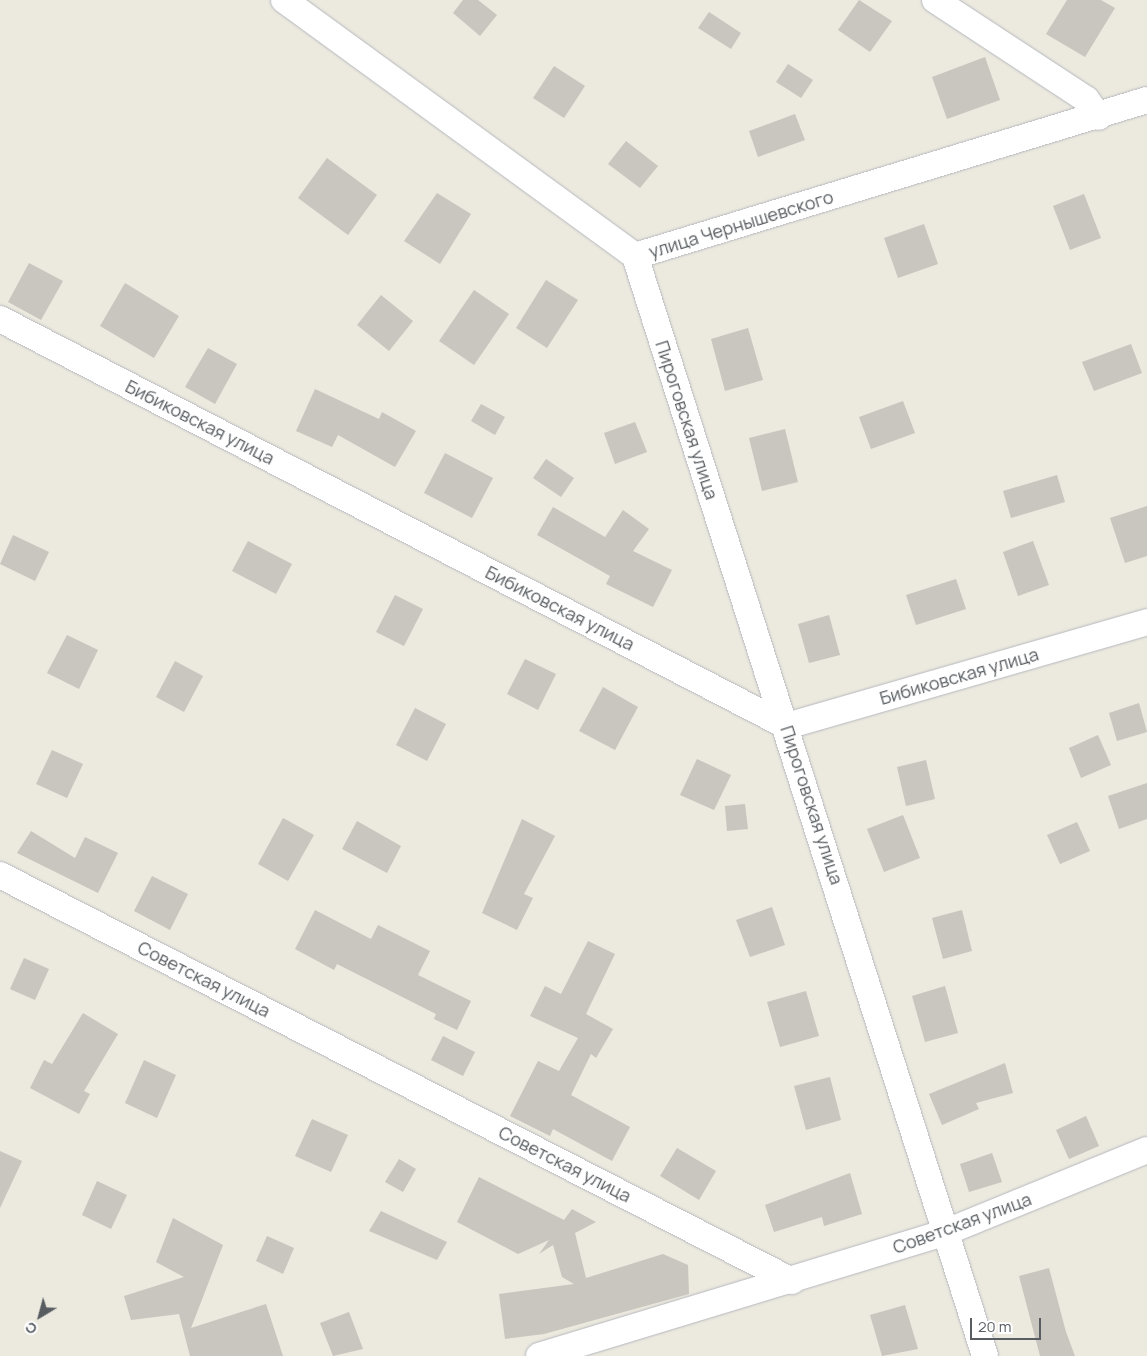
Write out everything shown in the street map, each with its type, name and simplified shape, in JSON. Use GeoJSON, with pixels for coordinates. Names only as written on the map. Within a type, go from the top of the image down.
{"type":"FeatureCollection","features":[{"type":"Feature","properties":{"kind":"street","name":"улица Чернышевского"},"geometry":{"type":"LineString","coordinates":[[284,0],[635,256],[1099,117],[1147,100]]}},
{"type":"Feature","properties":{"kind":"street"},"geometry":{"type":"LineString","coordinates":[[935,0],[1086,99],[1099,117]]}},
{"type":"Feature","properties":{"kind":"street","name":"Пироговская улица"},"geometry":{"type":"LineString","coordinates":[[635,256],[787,726],[985,1356]]}},
{"type":"Feature","properties":{"kind":"street","name":"Бибиковская улица"},"geometry":{"type":"LineString","coordinates":[[0,319],[787,726],[1147,622]]}},
{"type":"Feature","properties":{"kind":"street","name":"Советская улица"},"geometry":{"type":"LineString","coordinates":[[0,875],[792,1281],[946,1232],[1147,1150]]}},
{"type":"Feature","properties":{"kind":"street"},"geometry":{"type":"LineString","coordinates":[[539,1356],[792,1281]]}},
{"type":"Feature","properties":{"kind":"building"},"geometry":{"type":"Polygon","coordinates":[[[463,0],[478,0],[497,15],[480,36],[453,13],[463,0]]]}},
{"type":"Feature","properties":{"kind":"building"},"geometry":{"type":"Polygon","coordinates":[[[859,0],[892,21],[870,52],[838,30],[859,0]]]}},
{"type":"Feature","properties":{"kind":"building"},"geometry":{"type":"Polygon","coordinates":[[[1067,0],[1101,0],[1115,8],[1085,57],[1046,34],[1067,0]]]}},
{"type":"Feature","properties":{"kind":"building"},"geometry":{"type":"Polygon","coordinates":[[[709,12],[741,33],[731,49],[698,28],[709,12]]]}},
{"type":"Feature","properties":{"kind":"building"},"geometry":{"type":"Polygon","coordinates":[[[985,57],[1000,100],[947,119],[932,77],[985,57]]]}},
{"type":"Feature","properties":{"kind":"building"},"geometry":{"type":"Polygon","coordinates":[[[788,64],[813,80],[801,98],[776,82],[788,64]]]}},
{"type":"Feature","properties":{"kind":"building"},"geometry":{"type":"Polygon","coordinates":[[[554,66],[585,86],[564,118],[533,98],[554,66]]]}},
{"type":"Feature","properties":{"kind":"building"},"geometry":{"type":"Polygon","coordinates":[[[795,114],[805,140],[758,157],[749,131],[795,114]]]}},
{"type":"Feature","properties":{"kind":"building"},"geometry":{"type":"Polygon","coordinates":[[[626,141],[658,166],[640,188],[608,164],[626,141]]]}},
{"type":"Feature","properties":{"kind":"building"},"geometry":{"type":"Polygon","coordinates":[[[327,158],[377,195],[348,235],[298,198],[327,158]]]}},
{"type":"Feature","properties":{"kind":"building"},"geometry":{"type":"Polygon","coordinates":[[[437,193],[471,214],[440,264],[404,241],[437,193]]]}},
{"type":"Feature","properties":{"kind":"building"},"geometry":{"type":"Polygon","coordinates":[[[1084,194],[1101,238],[1070,250],[1053,206],[1084,194]]]}},
{"type":"Feature","properties":{"kind":"building"},"geometry":{"type":"Polygon","coordinates":[[[924,224],[938,264],[898,278],[884,238],[924,224]]]}},
{"type":"Feature","properties":{"kind":"building"},"geometry":{"type":"Polygon","coordinates":[[[29,263],[63,281],[41,320],[8,302],[29,263]]]}},
{"type":"Feature","properties":{"kind":"building"},"geometry":{"type":"Polygon","coordinates":[[[546,280],[578,300],[547,348],[516,328],[546,280]]]}},
{"type":"Feature","properties":{"kind":"building"},"geometry":{"type":"Polygon","coordinates":[[[125,283],[179,316],[154,358],[100,326],[125,283]]]}},
{"type":"Feature","properties":{"kind":"building"},"geometry":{"type":"Polygon","coordinates":[[[474,290],[509,314],[474,365],[439,341],[474,290]]]}},
{"type":"Feature","properties":{"kind":"building"},"geometry":{"type":"Polygon","coordinates":[[[381,295],[413,321],[389,351],[357,325],[381,295]]]}},
{"type":"Feature","properties":{"kind":"building"},"geometry":{"type":"Polygon","coordinates":[[[748,328],[763,380],[725,391],[711,339],[748,328]]]}},
{"type":"Feature","properties":{"kind":"building"},"geometry":{"type":"Polygon","coordinates":[[[1131,344],[1142,373],[1094,391],[1082,362],[1131,344]]]}},
{"type":"Feature","properties":{"kind":"building"},"geometry":{"type":"Polygon","coordinates":[[[208,348],[237,364],[215,404],[185,387],[208,348]]]}},
{"type":"Feature","properties":{"kind":"building"},"geometry":{"type":"Polygon","coordinates":[[[315,389],[379,419],[382,412],[416,431],[395,467],[338,435],[332,447],[296,431],[315,389]]]}},
{"type":"Feature","properties":{"kind":"building"},"geometry":{"type":"Polygon","coordinates":[[[903,401],[915,433],[871,449],[859,417],[903,401]]]}},
{"type":"Feature","properties":{"kind":"building"},"geometry":{"type":"Polygon","coordinates":[[[481,404],[505,417],[495,435],[471,421],[481,404]]]}},
{"type":"Feature","properties":{"kind":"building"},"geometry":{"type":"Polygon","coordinates":[[[635,422],[647,452],[615,464],[604,433],[635,422]]]}},
{"type":"Feature","properties":{"kind":"building"},"geometry":{"type":"Polygon","coordinates":[[[785,429],[798,482],[762,491],[749,438],[785,429]]]}},
{"type":"Feature","properties":{"kind":"building"},"geometry":{"type":"Polygon","coordinates":[[[445,453],[493,478],[472,518],[424,493],[445,453]]]}},
{"type":"Feature","properties":{"kind":"building"},"geometry":{"type":"Polygon","coordinates":[[[546,459],[574,478],[561,497],[533,478],[546,459]]]}},
{"type":"Feature","properties":{"kind":"building"},"geometry":{"type":"Polygon","coordinates":[[[1057,475],[1065,502],[1011,518],[1003,491],[1057,475]]]}},
{"type":"Feature","properties":{"kind":"building"},"geometry":{"type":"Polygon","coordinates":[[[1147,506],[1147,556],[1125,563],[1110,518],[1147,506]]]}},
{"type":"Feature","properties":{"kind":"building"},"geometry":{"type":"Polygon","coordinates":[[[553,507],[605,537],[623,510],[649,529],[633,551],[672,570],[653,607],[606,584],[610,576],[537,535],[553,507]]]}},
{"type":"Feature","properties":{"kind":"building"},"geometry":{"type":"Polygon","coordinates":[[[13,535],[49,552],[35,581],[0,564],[13,535]]]}},
{"type":"Feature","properties":{"kind":"building"},"geometry":{"type":"Polygon","coordinates":[[[248,541],[292,564],[276,594],[232,571],[248,541]]]}},
{"type":"Feature","properties":{"kind":"building"},"geometry":{"type":"Polygon","coordinates":[[[1033,541],[1049,585],[1018,596],[1003,552],[1033,541]]]}},
{"type":"Feature","properties":{"kind":"building"},"geometry":{"type":"Polygon","coordinates":[[[956,579],[966,609],[916,625],[906,595],[956,579]]]}},
{"type":"Feature","properties":{"kind":"building"},"geometry":{"type":"Polygon","coordinates":[[[395,595],[423,609],[404,646],[376,632],[395,595]]]}},
{"type":"Feature","properties":{"kind":"building"},"geometry":{"type":"Polygon","coordinates":[[[829,615],[840,655],[809,663],[798,624],[829,615]]]}},
{"type":"Feature","properties":{"kind":"building"},"geometry":{"type":"Polygon","coordinates":[[[67,635],[98,650],[79,689],[47,673],[67,635]]]}},
{"type":"Feature","properties":{"kind":"building"},"geometry":{"type":"Polygon","coordinates":[[[525,659],[556,674],[538,710],[507,694],[525,659]]]}},
{"type":"Feature","properties":{"kind":"building"},"geometry":{"type":"Polygon","coordinates":[[[175,661],[203,676],[184,712],[156,697],[175,661]]]}},
{"type":"Feature","properties":{"kind":"building"},"geometry":{"type":"Polygon","coordinates":[[[603,687],[638,707],[615,750],[579,731],[603,687]]]}},
{"type":"Feature","properties":{"kind":"building"},"geometry":{"type":"Polygon","coordinates":[[[1139,703],[1147,732],[1117,741],[1109,713],[1139,703]]]}},
{"type":"Feature","properties":{"kind":"building"},"geometry":{"type":"Polygon","coordinates":[[[415,708],[446,724],[427,761],[396,745],[415,708]]]}},
{"type":"Feature","properties":{"kind":"building"},"geometry":{"type":"Polygon","coordinates":[[[1098,735],[1111,765],[1081,778],[1069,748],[1098,735]]]}},
{"type":"Feature","properties":{"kind":"building"},"geometry":{"type":"Polygon","coordinates":[[[52,750],[83,764],[67,798],[36,784],[52,750]]]}},
{"type":"Feature","properties":{"kind":"building"},"geometry":{"type":"Polygon","coordinates":[[[697,759],[731,775],[714,810],[680,795],[697,759]]]}},
{"type":"Feature","properties":{"kind":"building"},"geometry":{"type":"Polygon","coordinates":[[[926,760],[935,799],[906,806],[897,767],[926,760]]]}},
{"type":"Feature","properties":{"kind":"building"},"geometry":{"type":"Polygon","coordinates":[[[1147,783],[1147,819],[1119,829],[1108,796],[1147,783]]]}},
{"type":"Feature","properties":{"kind":"building"},"geometry":{"type":"Polygon","coordinates":[[[745,804],[748,829],[727,831],[725,806],[745,804]]]}},
{"type":"Feature","properties":{"kind":"building"},"geometry":{"type":"Polygon","coordinates":[[[903,815],[920,858],[884,872],[867,829],[903,815]]]}},
{"type":"Feature","properties":{"kind":"building"},"geometry":{"type":"Polygon","coordinates":[[[283,818],[314,835],[288,881],[258,864],[283,818]]]}},
{"type":"Feature","properties":{"kind":"building"},"geometry":{"type":"Polygon","coordinates":[[[522,819],[555,836],[524,894],[533,898],[517,930],[482,913],[522,819]]]}},
{"type":"Feature","properties":{"kind":"building"},"geometry":{"type":"Polygon","coordinates":[[[357,821],[401,846],[387,873],[342,849],[357,821]]]}},
{"type":"Feature","properties":{"kind":"building"},"geometry":{"type":"Polygon","coordinates":[[[1077,822],[1090,851],[1060,864],[1047,835],[1077,822]]]}},
{"type":"Feature","properties":{"kind":"building"},"geometry":{"type":"Polygon","coordinates":[[[31,831],[75,858],[85,837],[118,853],[98,893],[17,853],[31,831]]]}},
{"type":"Feature","properties":{"kind":"building"},"geometry":{"type":"Polygon","coordinates":[[[152,876],[188,894],[170,930],[134,911],[152,876]]]}},
{"type":"Feature","properties":{"kind":"building"},"geometry":{"type":"Polygon","coordinates":[[[772,907],[785,945],[750,957],[736,920],[772,907]]]}},
{"type":"Feature","properties":{"kind":"building"},"geometry":{"type":"Polygon","coordinates":[[[315,910],[371,939],[378,925],[430,951],[418,975],[471,1001],[457,1030],[434,1019],[436,1014],[337,964],[334,970],[295,949],[315,910]]]}},
{"type":"Feature","properties":{"kind":"building"},"geometry":{"type":"Polygon","coordinates":[[[962,910],[972,951],[943,959],[932,918],[962,910]]]}},
{"type":"Feature","properties":{"kind":"building"},"geometry":{"type":"Polygon","coordinates":[[[588,941],[615,954],[586,1014],[613,1029],[596,1058],[591,1054],[571,1095],[630,1127],[612,1161],[553,1129],[550,1136],[510,1116],[538,1061],[559,1071],[578,1038],[530,1016],[545,986],[561,994],[588,941]]]}},
{"type":"Feature","properties":{"kind":"building"},"geometry":{"type":"Polygon","coordinates":[[[24,958],[49,969],[35,1000],[10,989],[24,958]]]}},
{"type":"Feature","properties":{"kind":"building"},"geometry":{"type":"Polygon","coordinates":[[[945,986],[958,1033],[925,1042],[912,996],[945,986]]]}},
{"type":"Feature","properties":{"kind":"building"},"geometry":{"type":"Polygon","coordinates":[[[806,991],[819,1036],[780,1047],[767,1002],[806,991]]]}},
{"type":"Feature","properties":{"kind":"building"},"geometry":{"type":"Polygon","coordinates":[[[83,1013],[118,1034],[84,1091],[90,1094],[79,1114],[30,1088],[44,1060],[52,1064],[83,1013]]]}},
{"type":"Feature","properties":{"kind":"building"},"geometry":{"type":"Polygon","coordinates":[[[443,1036],[475,1052],[463,1076],[431,1060],[443,1036]]]}},
{"type":"Feature","properties":{"kind":"building"},"geometry":{"type":"Polygon","coordinates":[[[144,1060],[176,1075],[157,1118],[125,1103],[144,1060]]]}},
{"type":"Feature","properties":{"kind":"building"},"geometry":{"type":"Polygon","coordinates":[[[1005,1063],[1013,1093],[976,1103],[979,1109],[942,1125],[929,1094],[1005,1063]]]}},
{"type":"Feature","properties":{"kind":"building"},"geometry":{"type":"Polygon","coordinates":[[[830,1077],[841,1120],[806,1130],[794,1086],[830,1077]]]}},
{"type":"Feature","properties":{"kind":"building"},"geometry":{"type":"Polygon","coordinates":[[[1086,1116],[1099,1146],[1069,1159],[1056,1130],[1086,1116]]]}},
{"type":"Feature","properties":{"kind":"building"},"geometry":{"type":"Polygon","coordinates":[[[312,1119],[348,1135],[331,1172],[295,1156],[312,1119]]]}},
{"type":"Feature","properties":{"kind":"building"},"geometry":{"type":"Polygon","coordinates":[[[677,1148],[716,1171],[699,1200],[660,1176],[677,1148]]]}},
{"type":"Feature","properties":{"kind":"building"},"geometry":{"type":"Polygon","coordinates":[[[0,1151],[22,1161],[0,1208],[0,1151]]]}},
{"type":"Feature","properties":{"kind":"building"},"geometry":{"type":"Polygon","coordinates":[[[992,1153],[1002,1182],[969,1192],[960,1164],[992,1153]]]}},
{"type":"Feature","properties":{"kind":"building"},"geometry":{"type":"Polygon","coordinates":[[[399,1159],[416,1169],[403,1192],[385,1182],[399,1159]]]}},
{"type":"Feature","properties":{"kind":"building"},"geometry":{"type":"Polygon","coordinates":[[[850,1173],[862,1214],[824,1226],[822,1217],[774,1232],[765,1205],[850,1173]]]}},
{"type":"Feature","properties":{"kind":"building"},"geometry":{"type":"Polygon","coordinates":[[[479,1177],[564,1220],[572,1209],[596,1222],[575,1233],[586,1278],[663,1254],[688,1265],[689,1294],[544,1334],[505,1339],[499,1294],[574,1284],[562,1277],[553,1245],[539,1254],[549,1240],[518,1254],[457,1222],[479,1177]]]}},
{"type":"Feature","properties":{"kind":"building"},"geometry":{"type":"Polygon","coordinates":[[[97,1181],[127,1195],[111,1229],[82,1215],[97,1181]]]}},
{"type":"Feature","properties":{"kind":"building"},"geometry":{"type":"Polygon","coordinates":[[[381,1211],[447,1242],[437,1260],[369,1231],[381,1211]]]}},
{"type":"Feature","properties":{"kind":"building"},"geometry":{"type":"Polygon","coordinates":[[[173,1218],[223,1245],[191,1328],[266,1304],[283,1356],[190,1356],[179,1314],[131,1320],[124,1296],[184,1277],[156,1262],[173,1218]]]}},
{"type":"Feature","properties":{"kind":"building"},"geometry":{"type":"Polygon","coordinates":[[[267,1236],[294,1248],[283,1274],[256,1261],[267,1236]]]}},
{"type":"Feature","properties":{"kind":"building"},"geometry":{"type":"Polygon","coordinates":[[[1049,1268],[1066,1332],[1075,1356],[1040,1356],[1019,1276],[1049,1268]]]}},
{"type":"Feature","properties":{"kind":"building"},"geometry":{"type":"Polygon","coordinates":[[[905,1305],[918,1349],[882,1356],[870,1315],[905,1305]]]}},
{"type":"Feature","properties":{"kind":"building"},"geometry":{"type":"Polygon","coordinates":[[[349,1312],[363,1349],[333,1356],[320,1323],[349,1312]]]}}]}
